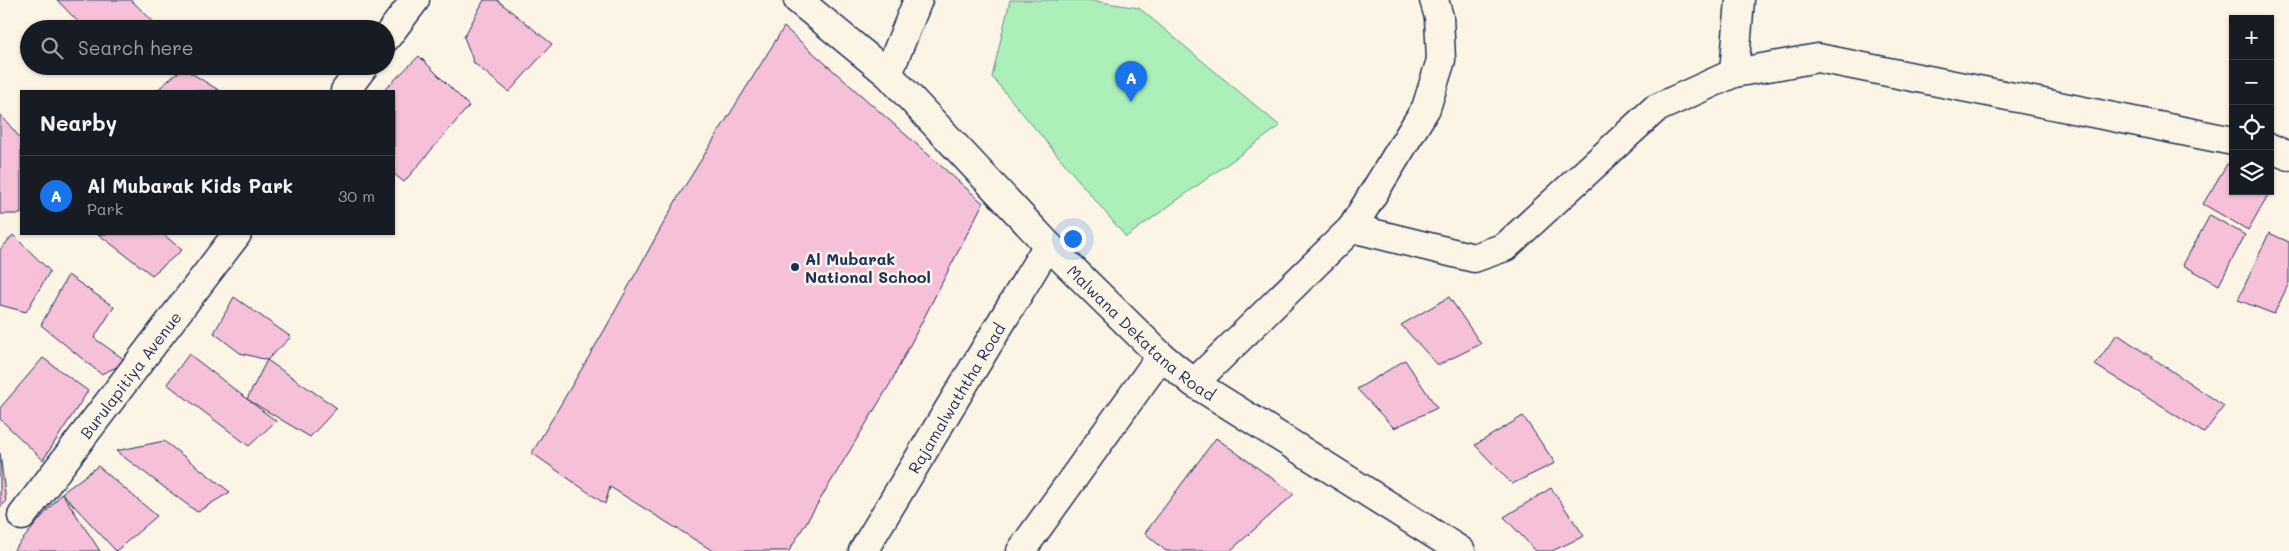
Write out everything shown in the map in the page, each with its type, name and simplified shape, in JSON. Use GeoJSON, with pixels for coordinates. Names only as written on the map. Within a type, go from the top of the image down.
{"type":"FeatureCollection","features":[{"type":"Feature","properties":{"kind":"street"},"geometry":{"type":"LineString","coordinates":[[395,26],[415,0]]}},
{"type":"Feature","properties":{"kind":"street","name":"Malwana Dekatana Road"},"geometry":{"type":"LineString","coordinates":[[798,0],[888,74],[1048,245],[1160,356],[1194,382],[1462,551]]}},
{"type":"Feature","properties":{"kind":"street"},"geometry":{"type":"LineString","coordinates":[[888,74],[918,0]]}},
{"type":"Feature","properties":{"kind":"street"},"geometry":{"type":"LineString","coordinates":[[1194,382],[1352,228],[1426,108],[1441,60],[1438,17],[1434,0]]}},
{"type":"Feature","properties":{"kind":"street"},"geometry":{"type":"LineString","coordinates":[[1734,73],[1740,0]]}},
{"type":"Feature","properties":{"kind":"street"},"geometry":{"type":"LineString","coordinates":[[1352,228],[1474,258],[1505,247],[1655,109],[1734,73],[1818,58],[2229,139]]}},
{"type":"Feature","properties":{"kind":"street"},"geometry":{"type":"LineString","coordinates":[[346,90],[357,75]]}},
{"type":"Feature","properties":{"kind":"street"},"geometry":{"type":"LineString","coordinates":[[2274,150],[2289,156]]}},
{"type":"Feature","properties":{"kind":"street","name":"Burulapitiya Avenue"},"geometry":{"type":"LineString","coordinates":[[22,516],[236,235]]}},
{"type":"Feature","properties":{"kind":"street","name":"Rajamalwaththa Road"},"geometry":{"type":"LineString","coordinates":[[863,551],[1048,245]]}},
{"type":"Feature","properties":{"kind":"street"},"geometry":{"type":"LineString","coordinates":[[1021,551],[1160,356]]}},
{"type":"Feature","properties":{"kind":"green space"},"geometry":{"type":"Polygon","coordinates":[[[1010,0],[1088,0],[1139,8],[1280,126],[1126,237],[992,77],[1010,0]]]}},
{"type":"Feature","properties":{"kind":"building"},"geometry":{"type":"Polygon","coordinates":[[[57,0],[131,0],[152,20],[76,20],[57,0]]]}},
{"type":"Feature","properties":{"kind":"building"},"geometry":{"type":"Polygon","coordinates":[[[484,0],[497,0],[552,44],[509,92],[474,63],[464,37],[484,0]]]}},
{"type":"Feature","properties":{"kind":"building","name":"Al Mubarak National School"},"geometry":{"type":"Polygon","coordinates":[[[784,27],[983,203],[890,384],[789,551],[713,551],[610,487],[605,504],[532,453],[604,331],[678,197],[784,27]]]}},
{"type":"Feature","properties":{"kind":"building"},"geometry":{"type":"Polygon","coordinates":[[[419,56],[469,106],[404,182],[395,175],[395,90],[384,90],[419,56]]]}},
{"type":"Feature","properties":{"kind":"building"},"geometry":{"type":"Polygon","coordinates":[[[175,75],[194,75],[218,90],[157,90],[175,75]]]}},
{"type":"Feature","properties":{"kind":"building"},"geometry":{"type":"Polygon","coordinates":[[[0,114],[20,138],[20,214],[0,214],[0,114]]]}},
{"type":"Feature","properties":{"kind":"building"},"geometry":{"type":"Polygon","coordinates":[[[2227,164],[2229,165],[2229,195],[2268,195],[2248,230],[2203,204],[2227,164]]]}},
{"type":"Feature","properties":{"kind":"building"},"geometry":{"type":"Polygon","coordinates":[[[2210,215],[2245,235],[2219,285],[2183,265],[2210,215]]]}},
{"type":"Feature","properties":{"kind":"building"},"geometry":{"type":"Polygon","coordinates":[[[2269,233],[2289,242],[2289,283],[2274,314],[2238,300],[2269,233]]]}},
{"type":"Feature","properties":{"kind":"building"},"geometry":{"type":"Polygon","coordinates":[[[13,235],[50,271],[26,312],[0,305],[0,250],[13,235]]]}},
{"type":"Feature","properties":{"kind":"building"},"geometry":{"type":"Polygon","coordinates":[[[99,235],[164,235],[182,250],[152,275],[99,235]]]}},
{"type":"Feature","properties":{"kind":"building"},"geometry":{"type":"Polygon","coordinates":[[[68,275],[114,307],[94,338],[128,362],[101,374],[41,325],[68,275]]]}},
{"type":"Feature","properties":{"kind":"building"},"geometry":{"type":"Polygon","coordinates":[[[234,297],[291,337],[267,360],[240,353],[214,333],[234,297]]]}},
{"type":"Feature","properties":{"kind":"building"},"geometry":{"type":"Polygon","coordinates":[[[1449,297],[1481,344],[1438,365],[1401,325],[1449,297]]]}},
{"type":"Feature","properties":{"kind":"building"},"geometry":{"type":"Polygon","coordinates":[[[2117,334],[2224,406],[2204,433],[2095,365],[2117,334]]]}},
{"type":"Feature","properties":{"kind":"building"},"geometry":{"type":"Polygon","coordinates":[[[189,354],[276,421],[249,446],[167,384],[189,354]]]}},
{"type":"Feature","properties":{"kind":"building"},"geometry":{"type":"Polygon","coordinates":[[[43,358],[88,391],[43,460],[0,419],[0,408],[43,358]]]}},
{"type":"Feature","properties":{"kind":"building"},"geometry":{"type":"Polygon","coordinates":[[[267,360],[337,408],[310,437],[247,399],[267,360]]]}},
{"type":"Feature","properties":{"kind":"building"},"geometry":{"type":"Polygon","coordinates":[[[1405,360],[1437,408],[1394,428],[1357,389],[1405,360]]]}},
{"type":"Feature","properties":{"kind":"building"},"geometry":{"type":"Polygon","coordinates":[[[1523,416],[1555,463],[1512,484],[1475,445],[1523,416]]]}},
{"type":"Feature","properties":{"kind":"building"},"geometry":{"type":"Polygon","coordinates":[[[1216,438],[1294,494],[1230,551],[1166,551],[1145,533],[1216,438]]]}},
{"type":"Feature","properties":{"kind":"building"},"geometry":{"type":"Polygon","coordinates":[[[164,441],[230,492],[197,512],[116,451],[164,441]]]}},
{"type":"Feature","properties":{"kind":"building"},"geometry":{"type":"Polygon","coordinates":[[[0,453],[6,502],[0,507],[0,453]]]}},
{"type":"Feature","properties":{"kind":"building"},"geometry":{"type":"Polygon","coordinates":[[[98,466],[157,516],[116,551],[62,493],[98,466]]]}},
{"type":"Feature","properties":{"kind":"building"},"geometry":{"type":"Polygon","coordinates":[[[1551,488],[1584,536],[1552,551],[1536,551],[1504,517],[1551,488]]]}},
{"type":"Feature","properties":{"kind":"building"},"geometry":{"type":"Polygon","coordinates":[[[62,493],[100,551],[13,551],[62,493]]]}},
{"type":"Feature","properties":{"kind":"place","name":"Al Mubarak Kids Park"},"geometry":{"type":"Point","coordinates":[1131,102]}},
{"type":"Feature","properties":{"kind":"place","name":"Al Mubarak National School"},"geometry":{"type":"Point","coordinates":[795,267]}}]}
